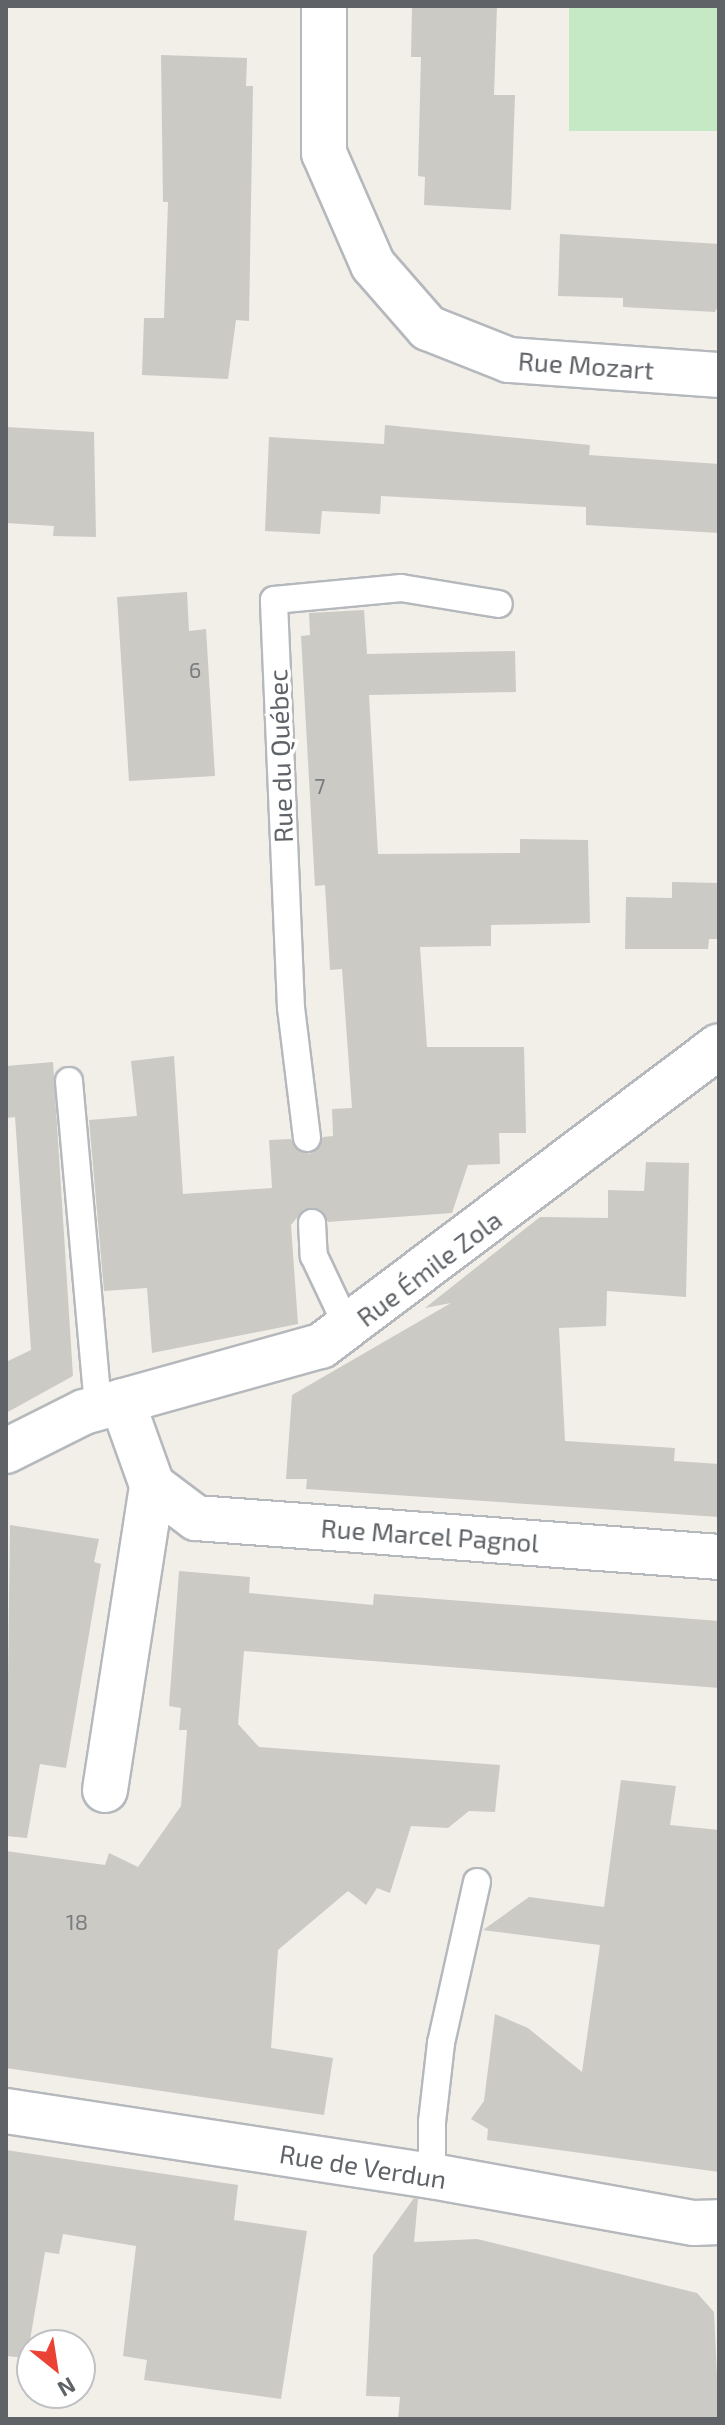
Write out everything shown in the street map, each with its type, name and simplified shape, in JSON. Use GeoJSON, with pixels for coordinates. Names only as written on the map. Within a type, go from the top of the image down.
{"type":"FeatureCollection","features":[{"type":"Feature","properties":{"kind":"street","name":"Rue Mozart"},"geometry":{"type":"LineString","coordinates":[[324,6],[324,153],[373,265],[428,328],[509,360],[719,375]]}},
{"type":"Feature","properties":{"kind":"street","name":"Rue Émile Zola"},"geometry":{"type":"LineString","coordinates":[[6,1451],[110,1405],[321,1346],[719,1046]]}},
{"type":"Feature","properties":{"kind":"street"},"geometry":{"type":"LineString","coordinates":[[105,1790],[152,1485],[110,1405]]}},
{"type":"Feature","properties":{"kind":"street","name":"Rue Marcel Pagnol"},"geometry":{"type":"LineString","coordinates":[[152,1485],[196,1518],[719,1557]]}},
{"type":"Feature","properties":{"kind":"street","name":"Rue de Verdun"},"geometry":{"type":"LineString","coordinates":[[6,2111],[432,2176],[694,2223],[719,2222]]}},
{"type":"Feature","properties":{"kind":"lane","name":"Rue du Québec"},"geometry":{"type":"LineString","coordinates":[[307,1138],[291,1008],[274,600],[401,588],[499,604]]}},
{"type":"Feature","properties":{"kind":"lane"},"geometry":{"type":"LineString","coordinates":[[69,1081],[110,1405]]}},
{"type":"Feature","properties":{"kind":"lane"},"geometry":{"type":"LineString","coordinates":[[312,1223],[314,1256],[348,1328]]}},
{"type":"Feature","properties":{"kind":"lane"},"geometry":{"type":"LineString","coordinates":[[432,2176],[432,2122],[441,2043],[477,1882]]}},
{"type":"Feature","properties":{"kind":"green space"},"geometry":{"type":"Polygon","coordinates":[[[569,6],[719,6],[719,131],[569,131],[569,6]]]}},
{"type":"Feature","properties":{"kind":"building"},"geometry":{"type":"Polygon","coordinates":[[[412,6],[497,6],[494,95],[515,95],[511,210],[424,205],[425,177],[418,176],[421,57],[411,57],[412,6]]]}},
{"type":"Feature","properties":{"kind":"building"},"geometry":{"type":"Polygon","coordinates":[[[161,55],[247,58],[246,86],[253,86],[249,321],[236,320],[228,379],[142,375],[144,318],[164,318],[168,202],[163,202],[161,55]]]}},
{"type":"Feature","properties":{"kind":"building"},"geometry":{"type":"Polygon","coordinates":[[[560,234],[719,244],[719,304],[715,312],[623,307],[623,298],[558,296],[560,234]]]}},
{"type":"Feature","properties":{"kind":"building"},"geometry":{"type":"Polygon","coordinates":[[[385,425],[590,445],[589,455],[719,464],[719,533],[586,525],[586,507],[381,496],[380,514],[322,511],[320,534],[265,531],[269,437],[384,444],[385,425]]]}},
{"type":"Feature","properties":{"kind":"building"},"geometry":{"type":"Polygon","coordinates":[[[6,427],[94,432],[96,537],[53,536],[54,526],[6,523],[6,427]]]}},
{"type":"Feature","properties":{"kind":"building"},"geometry":{"type":"Polygon","coordinates":[[[187,592],[189,631],[206,629],[215,776],[129,781],[117,597],[187,592]]]}},
{"type":"Feature","properties":{"kind":"building"},"geometry":{"type":"Polygon","coordinates":[[[364,610],[367,654],[515,651],[516,692],[369,695],[378,854],[520,853],[520,839],[588,840],[590,923],[491,925],[491,946],[420,947],[427,1047],[524,1047],[526,1133],[499,1133],[500,1164],[468,1165],[452,1213],[328,1222],[320,1209],[304,1209],[291,1225],[298,1324],[152,1353],[147,1288],[104,1291],[89,1120],[137,1116],[131,1061],[174,1056],[183,1194],[272,1188],[269,1140],[291,1139],[295,1148],[310,1154],[323,1137],[333,1136],[332,1109],[352,1108],[342,969],[330,970],[325,885],[315,886],[301,636],[310,635],[309,613],[364,610]]]}},
{"type":"Feature","properties":{"kind":"building"},"geometry":{"type":"Polygon","coordinates":[[[672,882],[719,883],[719,939],[709,939],[708,949],[625,949],[626,897],[672,898],[672,882]]]}},
{"type":"Feature","properties":{"kind":"building"},"geometry":{"type":"Polygon","coordinates":[[[53,1062],[73,1376],[6,1413],[6,1362],[31,1350],[15,1117],[6,1118],[6,1066],[53,1062]]]}},
{"type":"Feature","properties":{"kind":"building"},"geometry":{"type":"Polygon","coordinates":[[[646,1162],[689,1163],[686,1297],[607,1291],[606,1326],[559,1328],[565,1441],[675,1448],[674,1461],[719,1464],[719,1517],[306,1489],[307,1479],[286,1479],[292,1395],[451,1303],[425,1308],[540,1217],[608,1218],[608,1190],[644,1191],[646,1162]]]}},
{"type":"Feature","properties":{"kind":"building"},"geometry":{"type":"Polygon","coordinates":[[[10,1525],[99,1539],[94,1562],[101,1564],[66,1768],[40,1764],[27,1838],[6,1836],[10,1525]]]}},
{"type":"Feature","properties":{"kind":"building"},"geometry":{"type":"Polygon","coordinates":[[[179,1571],[250,1577],[249,1593],[373,1605],[374,1594],[719,1621],[719,1688],[244,1651],[238,1724],[259,1747],[500,1765],[495,1812],[469,1811],[448,1828],[411,1826],[390,1893],[377,1888],[366,1905],[348,1891],[278,1950],[271,2048],[333,2058],[324,2115],[6,2068],[6,1851],[105,1865],[109,1853],[138,1867],[181,1806],[187,1730],[179,1730],[181,1708],[169,1706],[179,1571]]]}},
{"type":"Feature","properties":{"kind":"building"},"geometry":{"type":"Polygon","coordinates":[[[621,1780],[676,1786],[670,1825],[719,1830],[719,2172],[487,2140],[488,2129],[471,2119],[484,2101],[495,2014],[528,2028],[582,2072],[600,1945],[483,1930],[529,1897],[604,1907],[621,1780]]]}},
{"type":"Feature","properties":{"kind":"building"},"geometry":{"type":"Polygon","coordinates":[[[6,2150],[238,2185],[234,2220],[307,2231],[281,2399],[144,2380],[147,2360],[123,2356],[136,2246],[63,2234],[59,2254],[45,2252],[32,2329],[16,2329],[16,2357],[6,2356],[6,2150]]]}},
{"type":"Feature","properties":{"kind":"building"},"geometry":{"type":"Polygon","coordinates":[[[414,2198],[418,2199],[414,2242],[477,2239],[697,2293],[714,2312],[719,2419],[398,2419],[400,2397],[366,2396],[373,2255],[414,2198]]]}}]}
